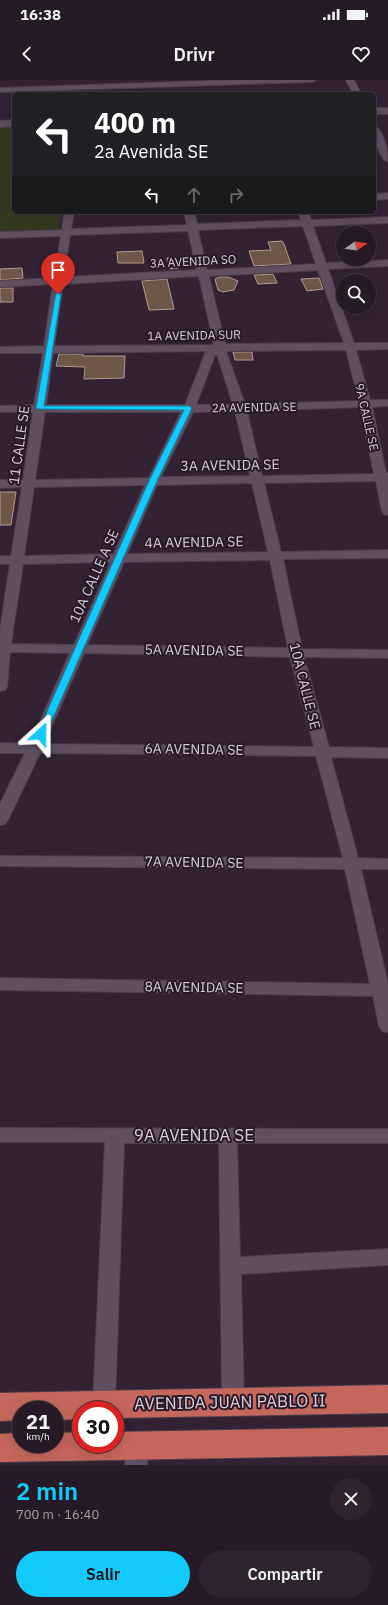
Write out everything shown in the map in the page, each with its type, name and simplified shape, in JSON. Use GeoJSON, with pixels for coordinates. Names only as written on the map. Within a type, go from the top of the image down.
{"type":"FeatureCollection","features":[{"type":"Feature","properties":{"kind":"highway","name":"AVENIDA JUAN PABLO II"},"geometry":{"type":"LineString","coordinates":[[124,1404],[388,1399]]}},
{"type":"Feature","properties":{"kind":"highway","name":"AVENIDA JUAN PABLO II"},"geometry":{"type":"LineString","coordinates":[[0,1407],[72,1405]]}},
{"type":"Feature","properties":{"kind":"highway"},"geometry":{"type":"LineString","coordinates":[[0,1448],[137,1455],[388,1441]]}},
{"type":"Feature","properties":{"kind":"street"},"geometry":{"type":"LineString","coordinates":[[0,90],[156,83],[258,83],[312,80]]}},
{"type":"Feature","properties":{"kind":"street"},"geometry":{"type":"LineString","coordinates":[[350,80],[356,92]]}},
{"type":"Feature","properties":{"kind":"street"},"geometry":{"type":"LineString","coordinates":[[376,111],[388,111]]}},
{"type":"Feature","properties":{"kind":"street"},"geometry":{"type":"LineString","coordinates":[[0,124],[12,124]]}},
{"type":"Feature","properties":{"kind":"street"},"geometry":{"type":"LineString","coordinates":[[376,133],[386,150],[388,159]]}},
{"type":"Feature","properties":{"kind":"street"},"geometry":{"type":"LineString","coordinates":[[376,189],[388,189]]}},
{"type":"Feature","properties":{"kind":"street"},"geometry":{"type":"LineString","coordinates":[[376,197],[388,196]]}},
{"type":"Feature","properties":{"kind":"street","name":"11 CALLE SE"},"geometry":{"type":"LineString","coordinates":[[0,687],[2,648],[18,560],[69,214]]}},
{"type":"Feature","properties":{"kind":"street","name":"10A CALLE SE"},"geometry":{"type":"LineString","coordinates":[[190,214],[220,348],[240,408],[258,480],[296,652],[384,990],[388,1026]]}},
{"type":"Feature","properties":{"kind":"street","name":"9A CALLE SE"},"geometry":{"type":"LineString","coordinates":[[304,214],[350,346],[384,477],[388,512]]}},
{"type":"Feature","properties":{"kind":"street"},"geometry":{"type":"LineString","coordinates":[[0,235],[388,220]]}},
{"type":"Feature","properties":{"kind":"street","name":"3A AVENIDA SO"},"geometry":{"type":"LineString","coordinates":[[0,284],[388,263]]}},
{"type":"Feature","properties":{"kind":"street","name":"1A AVENIDA SUR"},"geometry":{"type":"LineString","coordinates":[[0,350],[388,346]]}},
{"type":"Feature","properties":{"kind":"street","name":"10A CALLE A SE"},"geometry":{"type":"LineString","coordinates":[[0,820],[35,748],[153,481],[189,408],[210,353],[220,348]]}},
{"type":"Feature","properties":{"kind":"street","name":"2A AVENIDA SE"},"geometry":{"type":"LineString","coordinates":[[0,408],[240,408],[388,403]]}},
{"type":"Feature","properties":{"kind":"street","name":"3A AVENIDA SE"},"geometry":{"type":"LineString","coordinates":[[0,484],[384,477]]}},
{"type":"Feature","properties":{"kind":"street","name":"4A AVENIDA SE"},"geometry":{"type":"LineString","coordinates":[[0,560],[276,557],[388,554]]}},
{"type":"Feature","properties":{"kind":"street","name":"5A AVENIDA SE"},"geometry":{"type":"LineString","coordinates":[[2,648],[388,654]]}},
{"type":"Feature","properties":{"kind":"street","name":"6A AVENIDA SE"},"geometry":{"type":"LineString","coordinates":[[0,748],[388,753]]}},
{"type":"Feature","properties":{"kind":"street","name":"7A AVENIDA SE"},"geometry":{"type":"LineString","coordinates":[[0,861],[388,864]]}},
{"type":"Feature","properties":{"kind":"street","name":"8A AVENIDA SE"},"geometry":{"type":"LineString","coordinates":[[0,984],[384,990]]}},
{"type":"Feature","properties":{"kind":"street","name":"9A AVENIDA SE"},"geometry":{"type":"LineString","coordinates":[[0,1135],[388,1136]]}},
{"type":"Feature","properties":{"kind":"street"},"geometry":{"type":"LineString","coordinates":[[104,1401],[115,1135]]}},
{"type":"Feature","properties":{"kind":"street"},"geometry":{"type":"LineString","coordinates":[[228,1135],[233,1402]]}},
{"type":"Feature","properties":{"kind":"street"},"geometry":{"type":"LineString","coordinates":[[230,1266],[388,1257]]}},
{"type":"Feature","properties":{"kind":"green space"},"geometry":{"type":"Polygon","coordinates":[[[12,126],[12,214],[62,214],[59,230],[0,231],[0,127],[12,126]]]}},
{"type":"Feature","properties":{"kind":"building"},"geometry":{"type":"Polygon","coordinates":[[[282,241],[291,264],[254,266],[249,251],[271,250],[268,242],[282,241]]]}},
{"type":"Feature","properties":{"kind":"building"},"geometry":{"type":"Polygon","coordinates":[[[142,251],[144,263],[118,263],[117,252],[142,251]]]}},
{"type":"Feature","properties":{"kind":"building"},"geometry":{"type":"Polygon","coordinates":[[[177,257],[179,268],[170,269],[167,258],[177,257]]]}},
{"type":"Feature","properties":{"kind":"building"},"geometry":{"type":"Polygon","coordinates":[[[22,268],[23,278],[0,280],[0,269],[22,268]]]}},
{"type":"Feature","properties":{"kind":"building"},"geometry":{"type":"Polygon","coordinates":[[[273,274],[277,283],[258,284],[254,275],[273,274]]]}},
{"type":"Feature","properties":{"kind":"building"},"geometry":{"type":"Polygon","coordinates":[[[220,277],[228,277],[238,281],[234,290],[223,292],[218,290],[215,279],[220,277]]]}},
{"type":"Feature","properties":{"kind":"building"},"geometry":{"type":"Polygon","coordinates":[[[319,278],[323,289],[307,291],[301,279],[319,278]]]}},
{"type":"Feature","properties":{"kind":"building"},"geometry":{"type":"Polygon","coordinates":[[[167,279],[174,309],[149,310],[142,281],[167,279]]]}},
{"type":"Feature","properties":{"kind":"building"},"geometry":{"type":"Polygon","coordinates":[[[0,288],[13,288],[13,302],[0,302],[0,288]]]}},
{"type":"Feature","properties":{"kind":"building"},"geometry":{"type":"Polygon","coordinates":[[[233,352],[252,352],[253,360],[235,360],[233,352]]]}},
{"type":"Feature","properties":{"kind":"building"},"geometry":{"type":"Polygon","coordinates":[[[59,354],[83,354],[83,356],[125,356],[124,378],[84,379],[85,367],[56,366],[59,354]]]}},
{"type":"Feature","properties":{"kind":"building"},"geometry":{"type":"Polygon","coordinates":[[[0,492],[16,492],[11,525],[0,525],[0,492]]]}},
{"type":"Feature","properties":{"kind":"route"},"geometry":{"type":"LineString","coordinates":[[41,734],[153,481],[189,408],[40,408],[58,294]]}}]}
